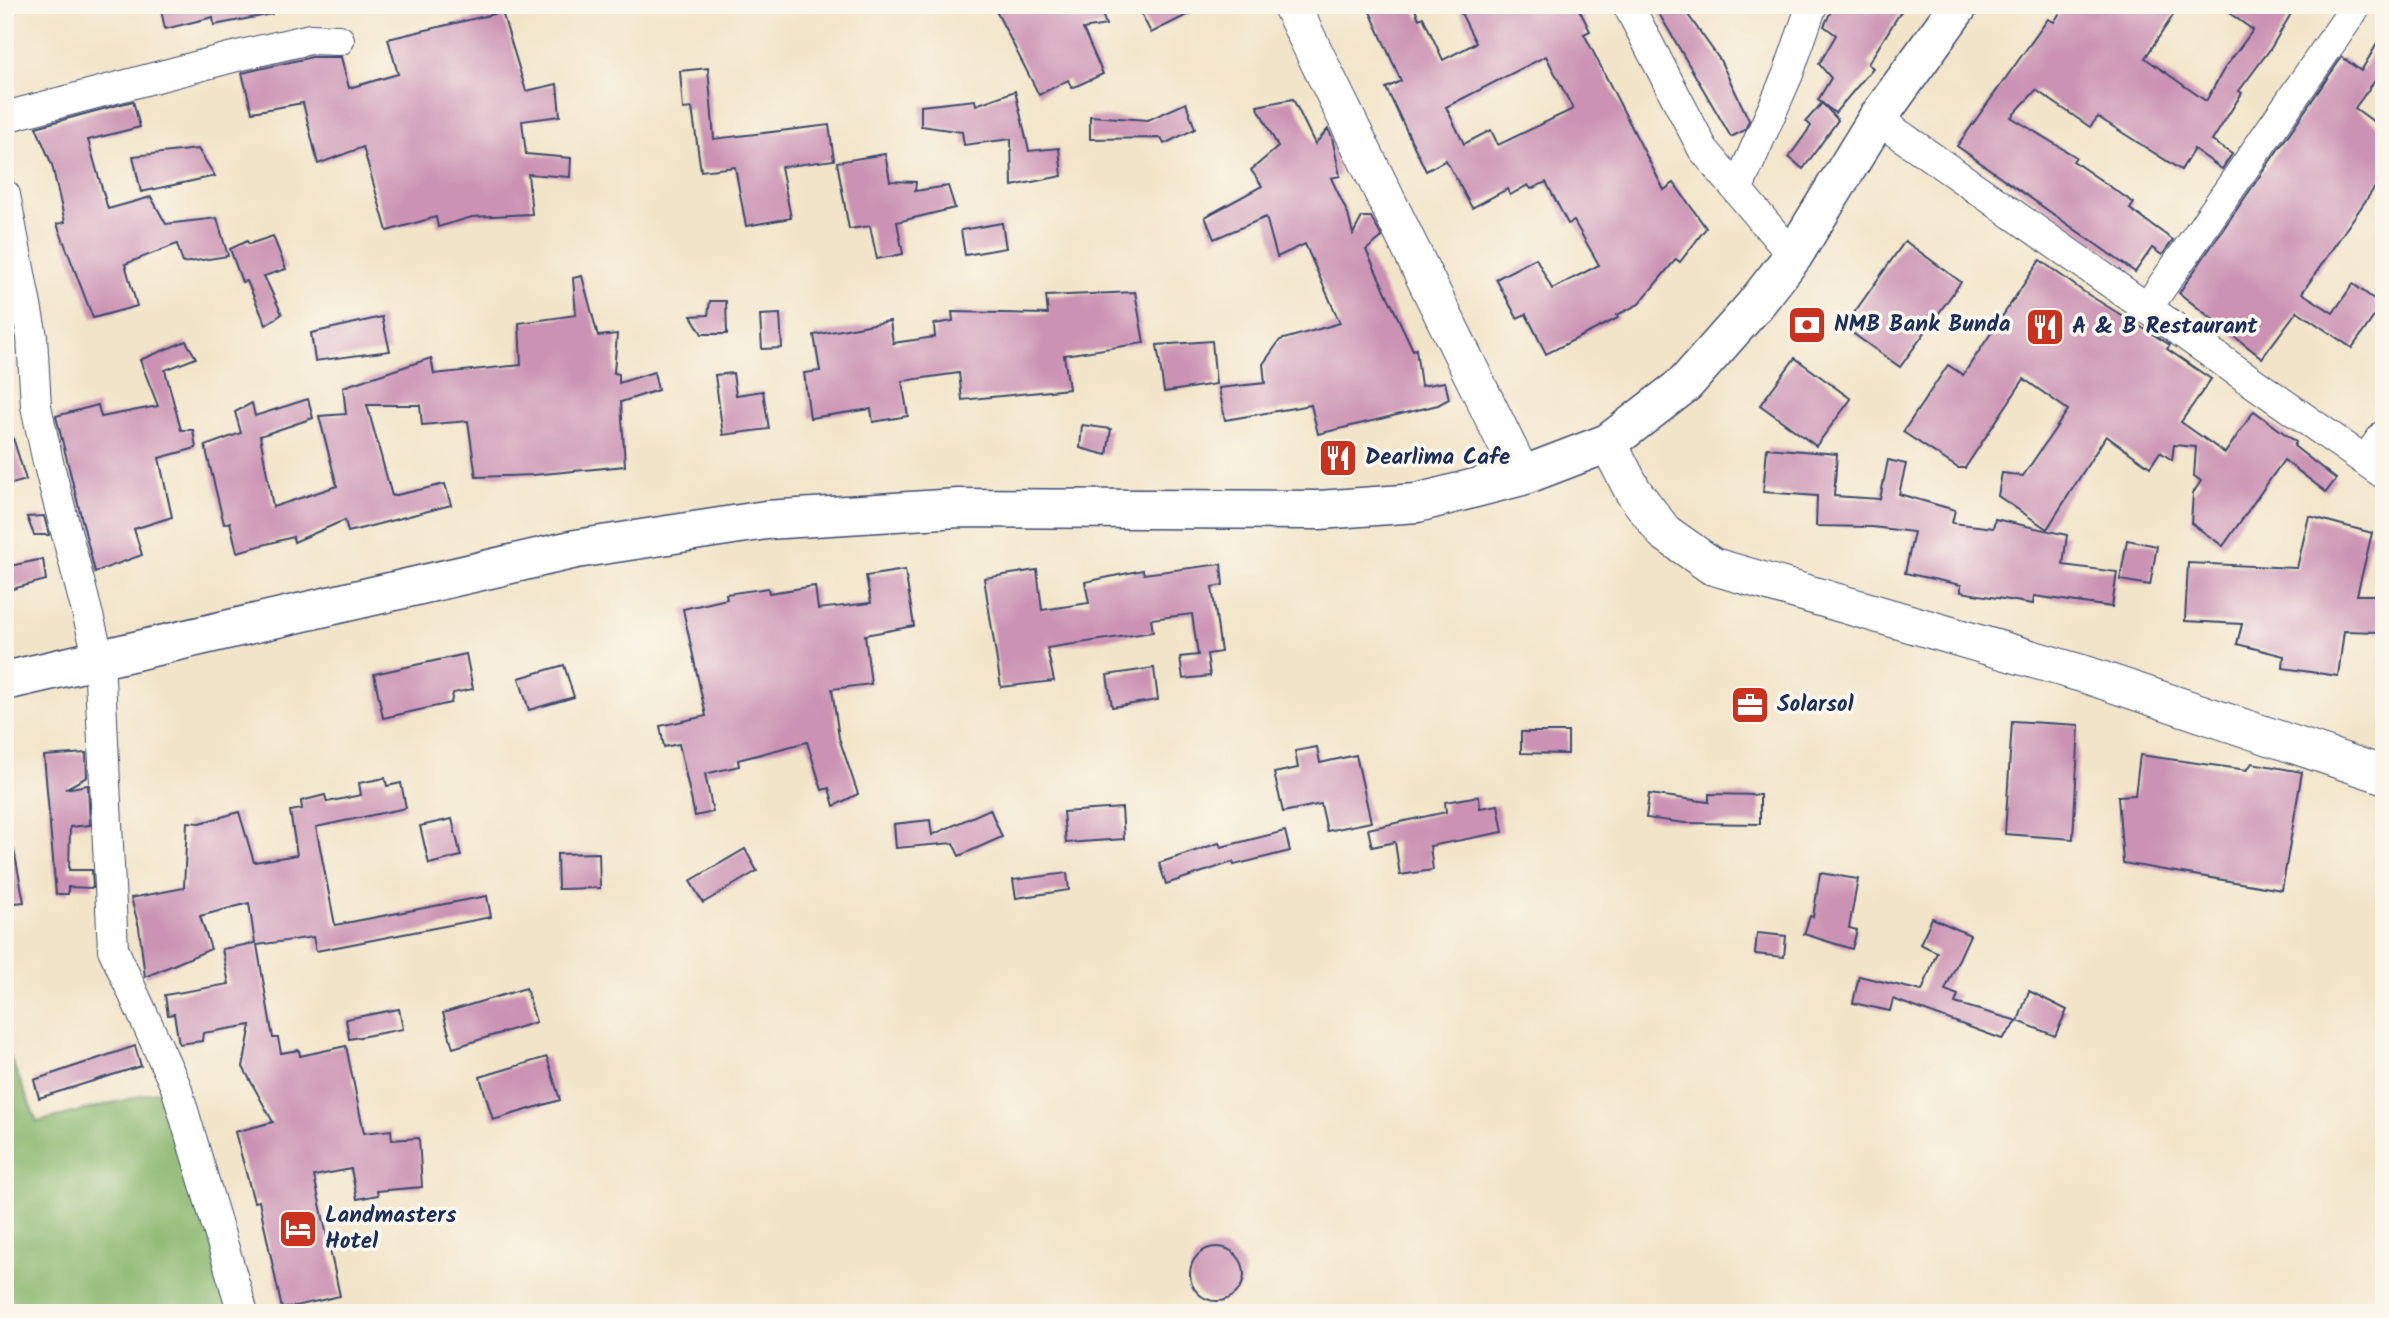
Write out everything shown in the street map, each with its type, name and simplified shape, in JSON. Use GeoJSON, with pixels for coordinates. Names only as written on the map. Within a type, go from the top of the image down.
{"type":"FeatureCollection","features":[{"type":"Feature","properties":{"kind":"highway"},"geometry":{"type":"LineString","coordinates":[[5,681],[576,549],[766,520],[958,508],[1331,509],[1417,503],[1522,477],[1608,443],[1685,384],[1754,306],[1793,256],[1877,119],[1959,5]]}},
{"type":"Feature","properties":{"kind":"main road"},"geometry":{"type":"LineString","coordinates":[[1291,5],[1522,477]]}},
{"type":"Feature","properties":{"kind":"main road"},"geometry":{"type":"LineString","coordinates":[[1608,443],[1633,491],[1664,532],[1712,566],[2087,675],[2384,775]]}},
{"type":"Feature","properties":{"kind":"street"},"geometry":{"type":"LineString","coordinates":[[1628,5],[1703,149],[1793,256]]}},
{"type":"Feature","properties":{"kind":"street"},"geometry":{"type":"LineString","coordinates":[[1738,188],[1788,74],[1812,5]]}},
{"type":"Feature","properties":{"kind":"street"},"geometry":{"type":"LineString","coordinates":[[2147,307],[2357,5]]}},
{"type":"Feature","properties":{"kind":"street"},"geometry":{"type":"LineString","coordinates":[[5,117],[310,39],[339,40]]}},
{"type":"Feature","properties":{"kind":"street"},"geometry":{"type":"LineString","coordinates":[[1877,119],[2374,467],[2384,435]]}},
{"type":"Feature","properties":{"kind":"street"},"geometry":{"type":"LineString","coordinates":[[5,195],[32,337],[36,406],[99,658],[113,949],[176,1087],[243,1313]]}},
{"type":"Feature","properties":{"kind":"green space"},"geometry":{"type":"Polygon","coordinates":[[[5,1045],[37,1122],[176,1087],[243,1313],[5,1313],[5,1045]]]}},
{"type":"Feature","properties":{"kind":"building"},"geometry":{"type":"Polygon","coordinates":[[[160,5],[271,5],[272,14],[214,25],[213,17],[165,29],[160,5]]]}},
{"type":"Feature","properties":{"kind":"building"},"geometry":{"type":"Polygon","coordinates":[[[993,5],[1099,5],[1106,25],[1083,29],[1103,74],[1072,88],[1068,80],[1039,95],[993,5]]]}},
{"type":"Feature","properties":{"kind":"building"},"geometry":{"type":"Polygon","coordinates":[[[1137,5],[1207,5],[1151,33],[1137,5]]]}},
{"type":"Feature","properties":{"kind":"building"},"geometry":{"type":"Polygon","coordinates":[[[1367,5],[1413,5],[1419,19],[1423,17],[1443,60],[1476,43],[1457,5],[1577,5],[1590,31],[1584,34],[1664,190],[1674,183],[1706,228],[1680,262],[1676,259],[1639,304],[1617,315],[1618,318],[1546,354],[1526,314],[1517,318],[1496,279],[1536,258],[1552,289],[1599,265],[1574,221],[1568,224],[1546,182],[1531,189],[1528,185],[1510,195],[1507,189],[1472,208],[1446,160],[1426,171],[1386,88],[1401,81],[1367,5]],[[1546,56],[1446,107],[1464,144],[1491,130],[1498,145],[1573,109],[1546,56]]]}},
{"type":"Feature","properties":{"kind":"building"},"geometry":{"type":"Polygon","coordinates":[[[1654,5],[1681,5],[1720,60],[1749,120],[1745,130],[1731,137],[1654,5]]]}},
{"type":"Feature","properties":{"kind":"building"},"geometry":{"type":"Polygon","coordinates":[[[1834,5],[1905,5],[1868,64],[1873,68],[1835,113],[1818,100],[1831,78],[1819,64],[1836,35],[1824,26],[1834,5]]]}},
{"type":"Feature","properties":{"kind":"building"},"geometry":{"type":"Polygon","coordinates":[[[2065,5],[2180,5],[2145,58],[2206,101],[2224,69],[2253,30],[2218,5],[2296,5],[2271,48],[2239,91],[2242,93],[2212,141],[2232,154],[2222,169],[2194,149],[2181,170],[2098,117],[2090,127],[2036,90],[2011,117],[2076,157],[2073,161],[2134,203],[2130,209],[2173,240],[2162,255],[2152,248],[2135,272],[1957,146],[2048,19],[2054,22],[2065,5]]]}},
{"type":"Feature","properties":{"kind":"building"},"geometry":{"type":"Polygon","coordinates":[[[502,12],[526,91],[557,84],[560,116],[522,121],[526,154],[571,158],[570,177],[528,174],[532,214],[472,217],[438,227],[436,217],[387,231],[363,147],[318,164],[303,103],[252,112],[242,73],[312,57],[341,57],[349,88],[398,74],[388,39],[502,12]]]}},
{"type":"Feature","properties":{"kind":"building"},"geometry":{"type":"Polygon","coordinates":[[[2384,32],[2384,68],[2355,108],[2384,129],[2384,174],[2302,293],[2333,313],[2353,284],[2382,305],[2352,348],[2297,311],[2262,358],[2179,293],[2342,57],[2361,71],[2384,32]]]}},
{"type":"Feature","properties":{"kind":"building"},"geometry":{"type":"Polygon","coordinates":[[[708,68],[714,139],[829,125],[834,160],[781,167],[791,218],[746,226],[735,167],[701,171],[692,108],[683,109],[680,71],[708,68]]]}},
{"type":"Feature","properties":{"kind":"building"},"geometry":{"type":"Polygon","coordinates":[[[1015,91],[1029,151],[1059,148],[1062,176],[1012,186],[1011,139],[964,145],[962,132],[921,126],[921,106],[975,100],[976,105],[1015,91]]]}},
{"type":"Feature","properties":{"kind":"building"},"geometry":{"type":"Polygon","coordinates":[[[1293,99],[1315,144],[1328,129],[1332,137],[1340,176],[1331,178],[1348,214],[1353,234],[1362,217],[1371,217],[1382,237],[1366,250],[1413,350],[1416,349],[1421,386],[1445,382],[1449,399],[1438,405],[1318,434],[1311,405],[1225,420],[1219,388],[1265,383],[1263,364],[1280,340],[1340,323],[1305,244],[1277,257],[1266,217],[1214,239],[1205,217],[1262,186],[1251,170],[1278,147],[1257,106],[1293,99]]]}},
{"type":"Feature","properties":{"kind":"building"},"geometry":{"type":"Polygon","coordinates":[[[133,101],[140,127],[88,140],[108,209],[151,197],[166,224],[217,218],[228,256],[183,263],[177,244],[125,264],[137,306],[93,318],[57,224],[65,222],[52,165],[36,127],[133,101]]]}},
{"type":"Feature","properties":{"kind":"building"},"geometry":{"type":"Polygon","coordinates":[[[1186,103],[1195,129],[1164,144],[1161,138],[1090,139],[1090,116],[1148,120],[1186,103]]]}},
{"type":"Feature","properties":{"kind":"building"},"geometry":{"type":"Polygon","coordinates":[[[1822,103],[1838,120],[1803,169],[1789,157],[1811,126],[1806,121],[1822,103]]]}},
{"type":"Feature","properties":{"kind":"building"},"geometry":{"type":"Polygon","coordinates":[[[198,149],[215,176],[141,192],[133,156],[198,149]]]}},
{"type":"Feature","properties":{"kind":"building"},"geometry":{"type":"Polygon","coordinates":[[[885,154],[890,181],[916,182],[915,191],[948,186],[955,208],[897,222],[903,254],[877,259],[870,226],[849,229],[837,162],[885,154]]]}},
{"type":"Feature","properties":{"kind":"building"},"geometry":{"type":"Polygon","coordinates":[[[1002,223],[1006,248],[965,255],[961,230],[1002,223]]]}},
{"type":"Feature","properties":{"kind":"building"},"geometry":{"type":"Polygon","coordinates":[[[273,236],[286,269],[264,276],[282,314],[266,325],[247,281],[242,282],[230,249],[247,241],[249,244],[273,236]]]}},
{"type":"Feature","properties":{"kind":"building"},"geometry":{"type":"Polygon","coordinates":[[[1905,241],[1961,282],[1900,367],[1844,327],[1905,241]]]}},
{"type":"Feature","properties":{"kind":"building"},"geometry":{"type":"Polygon","coordinates":[[[2040,260],[2084,292],[2170,345],[2167,349],[2211,379],[2181,422],[2225,453],[2254,411],[2296,442],[2294,446],[2336,479],[2326,492],[2284,460],[2223,546],[2191,523],[2193,493],[2201,481],[2194,476],[2196,447],[2174,445],[2172,460],[2160,452],[2150,467],[2106,436],[2047,529],[1998,496],[2002,473],[2023,476],[2068,410],[2024,379],[1965,468],[1958,468],[1903,432],[1948,365],[1963,375],[2040,260]]]}},
{"type":"Feature","properties":{"kind":"building"},"geometry":{"type":"Polygon","coordinates":[[[582,276],[598,336],[617,334],[614,373],[619,374],[619,383],[654,372],[658,390],[621,402],[625,466],[533,475],[476,477],[468,421],[422,425],[420,405],[367,405],[392,496],[445,484],[451,505],[348,532],[345,520],[294,542],[293,537],[237,552],[230,522],[224,524],[205,446],[241,433],[235,412],[252,403],[255,416],[308,399],[313,418],[260,436],[273,507],[337,486],[319,416],[346,414],[343,387],[431,358],[434,374],[521,365],[519,323],[576,315],[573,278],[582,276]]]}},
{"type":"Feature","properties":{"kind":"building"},"geometry":{"type":"Polygon","coordinates":[[[1135,292],[1144,343],[1064,355],[1069,389],[962,400],[959,373],[902,381],[908,416],[873,422],[871,409],[810,418],[804,373],[820,371],[814,335],[890,321],[893,343],[935,337],[934,324],[953,321],[952,312],[1048,314],[1046,296],[1135,292]]]}},
{"type":"Feature","properties":{"kind":"building"},"geometry":{"type":"Polygon","coordinates":[[[710,301],[726,301],[727,334],[702,334],[691,316],[708,315],[710,301]]]}},
{"type":"Feature","properties":{"kind":"building"},"geometry":{"type":"Polygon","coordinates":[[[780,314],[782,348],[762,349],[760,315],[780,314]]]}},
{"type":"Feature","properties":{"kind":"building"},"geometry":{"type":"Polygon","coordinates":[[[382,317],[390,351],[315,361],[311,333],[382,317]]]}},
{"type":"Feature","properties":{"kind":"building"},"geometry":{"type":"Polygon","coordinates":[[[186,341],[196,358],[165,370],[181,430],[193,430],[196,448],[159,458],[172,517],[134,529],[142,555],[95,572],[56,416],[98,405],[101,417],[158,406],[140,360],[186,341]]]}},
{"type":"Feature","properties":{"kind":"building"},"geometry":{"type":"Polygon","coordinates":[[[1212,341],[1216,384],[1164,392],[1157,345],[1212,341]]]}},
{"type":"Feature","properties":{"kind":"building"},"geometry":{"type":"Polygon","coordinates":[[[1795,358],[1851,399],[1816,446],[1760,405],[1795,358]]]}},
{"type":"Feature","properties":{"kind":"building"},"geometry":{"type":"Polygon","coordinates":[[[733,373],[736,395],[763,391],[769,429],[723,435],[715,375],[733,373]]]}},
{"type":"Feature","properties":{"kind":"building"},"geometry":{"type":"Polygon","coordinates":[[[1082,425],[1111,429],[1107,455],[1080,448],[1082,425]]]}},
{"type":"Feature","properties":{"kind":"building"},"geometry":{"type":"Polygon","coordinates":[[[5,428],[10,428],[26,480],[5,486],[5,428]]]}},
{"type":"Feature","properties":{"kind":"building"},"geometry":{"type":"Polygon","coordinates":[[[1767,448],[1837,454],[1834,496],[1880,499],[1888,460],[1906,464],[1899,494],[1955,510],[1952,523],[1993,528],[1995,519],[2067,535],[2063,565],[2117,572],[2112,607],[2034,596],[2033,604],[1961,592],[1961,585],[1905,573],[1914,532],[1872,527],[1816,526],[1817,496],[1763,492],[1767,448]]]}},
{"type":"Feature","properties":{"kind":"building"},"geometry":{"type":"Polygon","coordinates":[[[44,516],[49,535],[34,535],[27,517],[44,516]]]}},
{"type":"Feature","properties":{"kind":"building"},"geometry":{"type":"Polygon","coordinates":[[[2309,516],[2372,533],[2357,595],[2380,595],[2380,632],[2344,631],[2338,676],[2283,668],[2284,656],[2237,644],[2242,624],[2185,621],[2188,563],[2297,568],[2309,516]]]}},
{"type":"Feature","properties":{"kind":"building"},"geometry":{"type":"Polygon","coordinates":[[[2127,540],[2157,546],[2150,585],[2120,580],[2127,540]]]}},
{"type":"Feature","properties":{"kind":"building"},"geometry":{"type":"Polygon","coordinates":[[[43,559],[46,580],[5,591],[5,567],[43,559]]]}},
{"type":"Feature","properties":{"kind":"building"},"geometry":{"type":"Polygon","coordinates":[[[1221,564],[1223,585],[1212,587],[1221,652],[1207,654],[1210,676],[1183,679],[1180,657],[1198,655],[1192,614],[1151,619],[1153,632],[1047,648],[1054,681],[1001,687],[984,578],[1037,570],[1042,610],[1089,603],[1085,582],[1143,570],[1144,574],[1221,564]]]}},
{"type":"Feature","properties":{"kind":"building"},"geometry":{"type":"Polygon","coordinates":[[[905,570],[914,626],[865,635],[871,684],[832,689],[839,738],[858,794],[834,806],[829,788],[822,790],[807,742],[738,760],[739,766],[705,774],[713,812],[695,816],[679,744],[664,747],[660,726],[706,716],[683,609],[727,599],[726,594],[768,588],[769,593],[815,586],[818,609],[871,603],[866,576],[905,570]]]}},
{"type":"Feature","properties":{"kind":"building"},"geometry":{"type":"Polygon","coordinates":[[[466,654],[473,689],[453,693],[451,703],[383,718],[374,674],[466,654]]]}},
{"type":"Feature","properties":{"kind":"building"},"geometry":{"type":"Polygon","coordinates":[[[564,665],[574,697],[529,710],[519,678],[564,665]]]}},
{"type":"Feature","properties":{"kind":"building"},"geometry":{"type":"Polygon","coordinates":[[[1154,668],[1158,700],[1112,707],[1107,675],[1154,668]]]}},
{"type":"Feature","properties":{"kind":"building"},"geometry":{"type":"Polygon","coordinates":[[[2012,721],[2079,725],[2073,839],[2005,834],[2012,721]]]}},
{"type":"Feature","properties":{"kind":"building"},"geometry":{"type":"Polygon","coordinates":[[[1521,732],[1568,732],[1568,754],[1521,753],[1521,732]]]}},
{"type":"Feature","properties":{"kind":"building"},"geometry":{"type":"Polygon","coordinates":[[[1317,747],[1320,763],[1356,755],[1371,822],[1327,831],[1321,804],[1283,812],[1274,773],[1298,768],[1295,751],[1317,747]]]}},
{"type":"Feature","properties":{"kind":"building"},"geometry":{"type":"Polygon","coordinates":[[[86,753],[87,777],[65,789],[88,785],[90,825],[70,827],[69,870],[92,870],[93,888],[68,887],[68,894],[56,894],[44,756],[86,753]]]}},
{"type":"Feature","properties":{"kind":"building"},"geometry":{"type":"Polygon","coordinates":[[[2140,755],[2247,770],[2252,763],[2302,772],[2282,890],[2123,863],[2118,796],[2135,795],[2140,755]]]}},
{"type":"Feature","properties":{"kind":"building"},"geometry":{"type":"Polygon","coordinates":[[[385,778],[387,786],[401,783],[406,808],[316,827],[335,925],[487,896],[491,917],[316,951],[313,937],[257,945],[273,1038],[278,1038],[281,1053],[299,1050],[300,1056],[346,1046],[364,1133],[391,1130],[392,1140],[419,1138],[422,1187],[377,1191],[378,1195],[357,1199],[351,1169],[314,1176],[340,1296],[282,1309],[259,1201],[254,1202],[235,1132],[273,1122],[243,1067],[251,1025],[203,1033],[202,1041],[179,1044],[174,1014],[168,1015],[165,995],[229,984],[222,949],[255,943],[249,903],[200,916],[211,949],[145,977],[139,927],[131,898],[184,888],[187,822],[200,823],[239,812],[254,862],[297,855],[290,811],[302,809],[301,801],[325,795],[327,802],[361,795],[359,783],[385,778]]]}},
{"type":"Feature","properties":{"kind":"building"},"geometry":{"type":"Polygon","coordinates":[[[1649,794],[1709,802],[1709,794],[1760,795],[1760,824],[1685,823],[1646,818],[1649,794]]]}},
{"type":"Feature","properties":{"kind":"building"},"geometry":{"type":"Polygon","coordinates":[[[1479,796],[1480,808],[1498,805],[1503,832],[1430,846],[1433,870],[1400,875],[1395,842],[1372,847],[1368,829],[1446,812],[1445,802],[1479,796]]]}},
{"type":"Feature","properties":{"kind":"building"},"geometry":{"type":"Polygon","coordinates":[[[1122,808],[1124,839],[1066,843],[1063,812],[1122,808]]]}},
{"type":"Feature","properties":{"kind":"building"},"geometry":{"type":"Polygon","coordinates":[[[990,809],[1002,837],[959,856],[953,843],[896,848],[894,824],[930,820],[932,835],[990,809]]]}},
{"type":"Feature","properties":{"kind":"building"},"geometry":{"type":"Polygon","coordinates":[[[452,819],[461,856],[429,864],[420,826],[452,819]]]}},
{"type":"Feature","properties":{"kind":"building"},"geometry":{"type":"Polygon","coordinates":[[[1285,831],[1290,851],[1234,865],[1233,862],[1166,884],[1159,863],[1219,843],[1221,847],[1285,831]]]}},
{"type":"Feature","properties":{"kind":"building"},"geometry":{"type":"Polygon","coordinates":[[[745,849],[757,871],[703,903],[690,881],[745,849]]]}},
{"type":"Feature","properties":{"kind":"building"},"geometry":{"type":"Polygon","coordinates":[[[14,850],[24,902],[5,904],[5,851],[14,850]]]}},
{"type":"Feature","properties":{"kind":"building"},"geometry":{"type":"Polygon","coordinates":[[[599,853],[600,888],[558,889],[557,854],[599,853]]]}},
{"type":"Feature","properties":{"kind":"building"},"geometry":{"type":"Polygon","coordinates":[[[1067,873],[1069,890],[1016,898],[1013,880],[1067,873]]]}},
{"type":"Feature","properties":{"kind":"building"},"geometry":{"type":"Polygon","coordinates":[[[1820,873],[1858,879],[1849,928],[1857,930],[1852,949],[1804,934],[1810,916],[1813,917],[1820,873]]]}},
{"type":"Feature","properties":{"kind":"building"},"geometry":{"type":"Polygon","coordinates":[[[1932,918],[1970,935],[1945,990],[1958,995],[1955,1003],[2018,1021],[2002,1039],[1893,999],[1890,1011],[1853,1003],[1859,976],[1922,991],[1937,952],[1920,944],[1932,918]]]}},
{"type":"Feature","properties":{"kind":"building"},"geometry":{"type":"Polygon","coordinates":[[[1757,933],[1786,936],[1784,957],[1755,954],[1757,933]]]}},
{"type":"Feature","properties":{"kind":"building"},"geometry":{"type":"Polygon","coordinates":[[[526,988],[536,1022],[453,1048],[443,1013],[526,988]]]}},
{"type":"Feature","properties":{"kind":"building"},"geometry":{"type":"Polygon","coordinates":[[[2029,991],[2067,1010],[2055,1036],[2018,1021],[2029,991]]]}},
{"type":"Feature","properties":{"kind":"building"},"geometry":{"type":"Polygon","coordinates":[[[399,1009],[403,1029],[349,1039],[346,1019],[399,1009]]]}},
{"type":"Feature","properties":{"kind":"building"},"geometry":{"type":"Polygon","coordinates":[[[135,1046],[141,1066],[39,1098],[34,1080],[135,1046]]]}},
{"type":"Feature","properties":{"kind":"building"},"geometry":{"type":"Polygon","coordinates":[[[547,1057],[560,1100],[493,1120],[480,1077],[547,1057]]]}},
{"type":"Feature","properties":{"kind":"building"},"geometry":{"type":"Polygon","coordinates":[[[1217,1247],[1236,1255],[1244,1274],[1236,1293],[1217,1301],[1198,1293],[1190,1274],[1198,1255],[1217,1247]]]}},
{"type":"Feature","properties":{"kind":"place","name":"NMB Bank Bunda"},"geometry":{"type":"Point","coordinates":[1807,325]}},
{"type":"Feature","properties":{"kind":"place","name":"A & B Restaurant"},"geometry":{"type":"Point","coordinates":[2045,327]}},
{"type":"Feature","properties":{"kind":"place","name":"Dearlima Cafe"},"geometry":{"type":"Point","coordinates":[1338,458]}},
{"type":"Feature","properties":{"kind":"place","name":"Solarsol"},"geometry":{"type":"Point","coordinates":[1750,705]}},
{"type":"Feature","properties":{"kind":"place","name":"Landmasters Hotel"},"geometry":{"type":"Point","coordinates":[298,1229]}}]}
